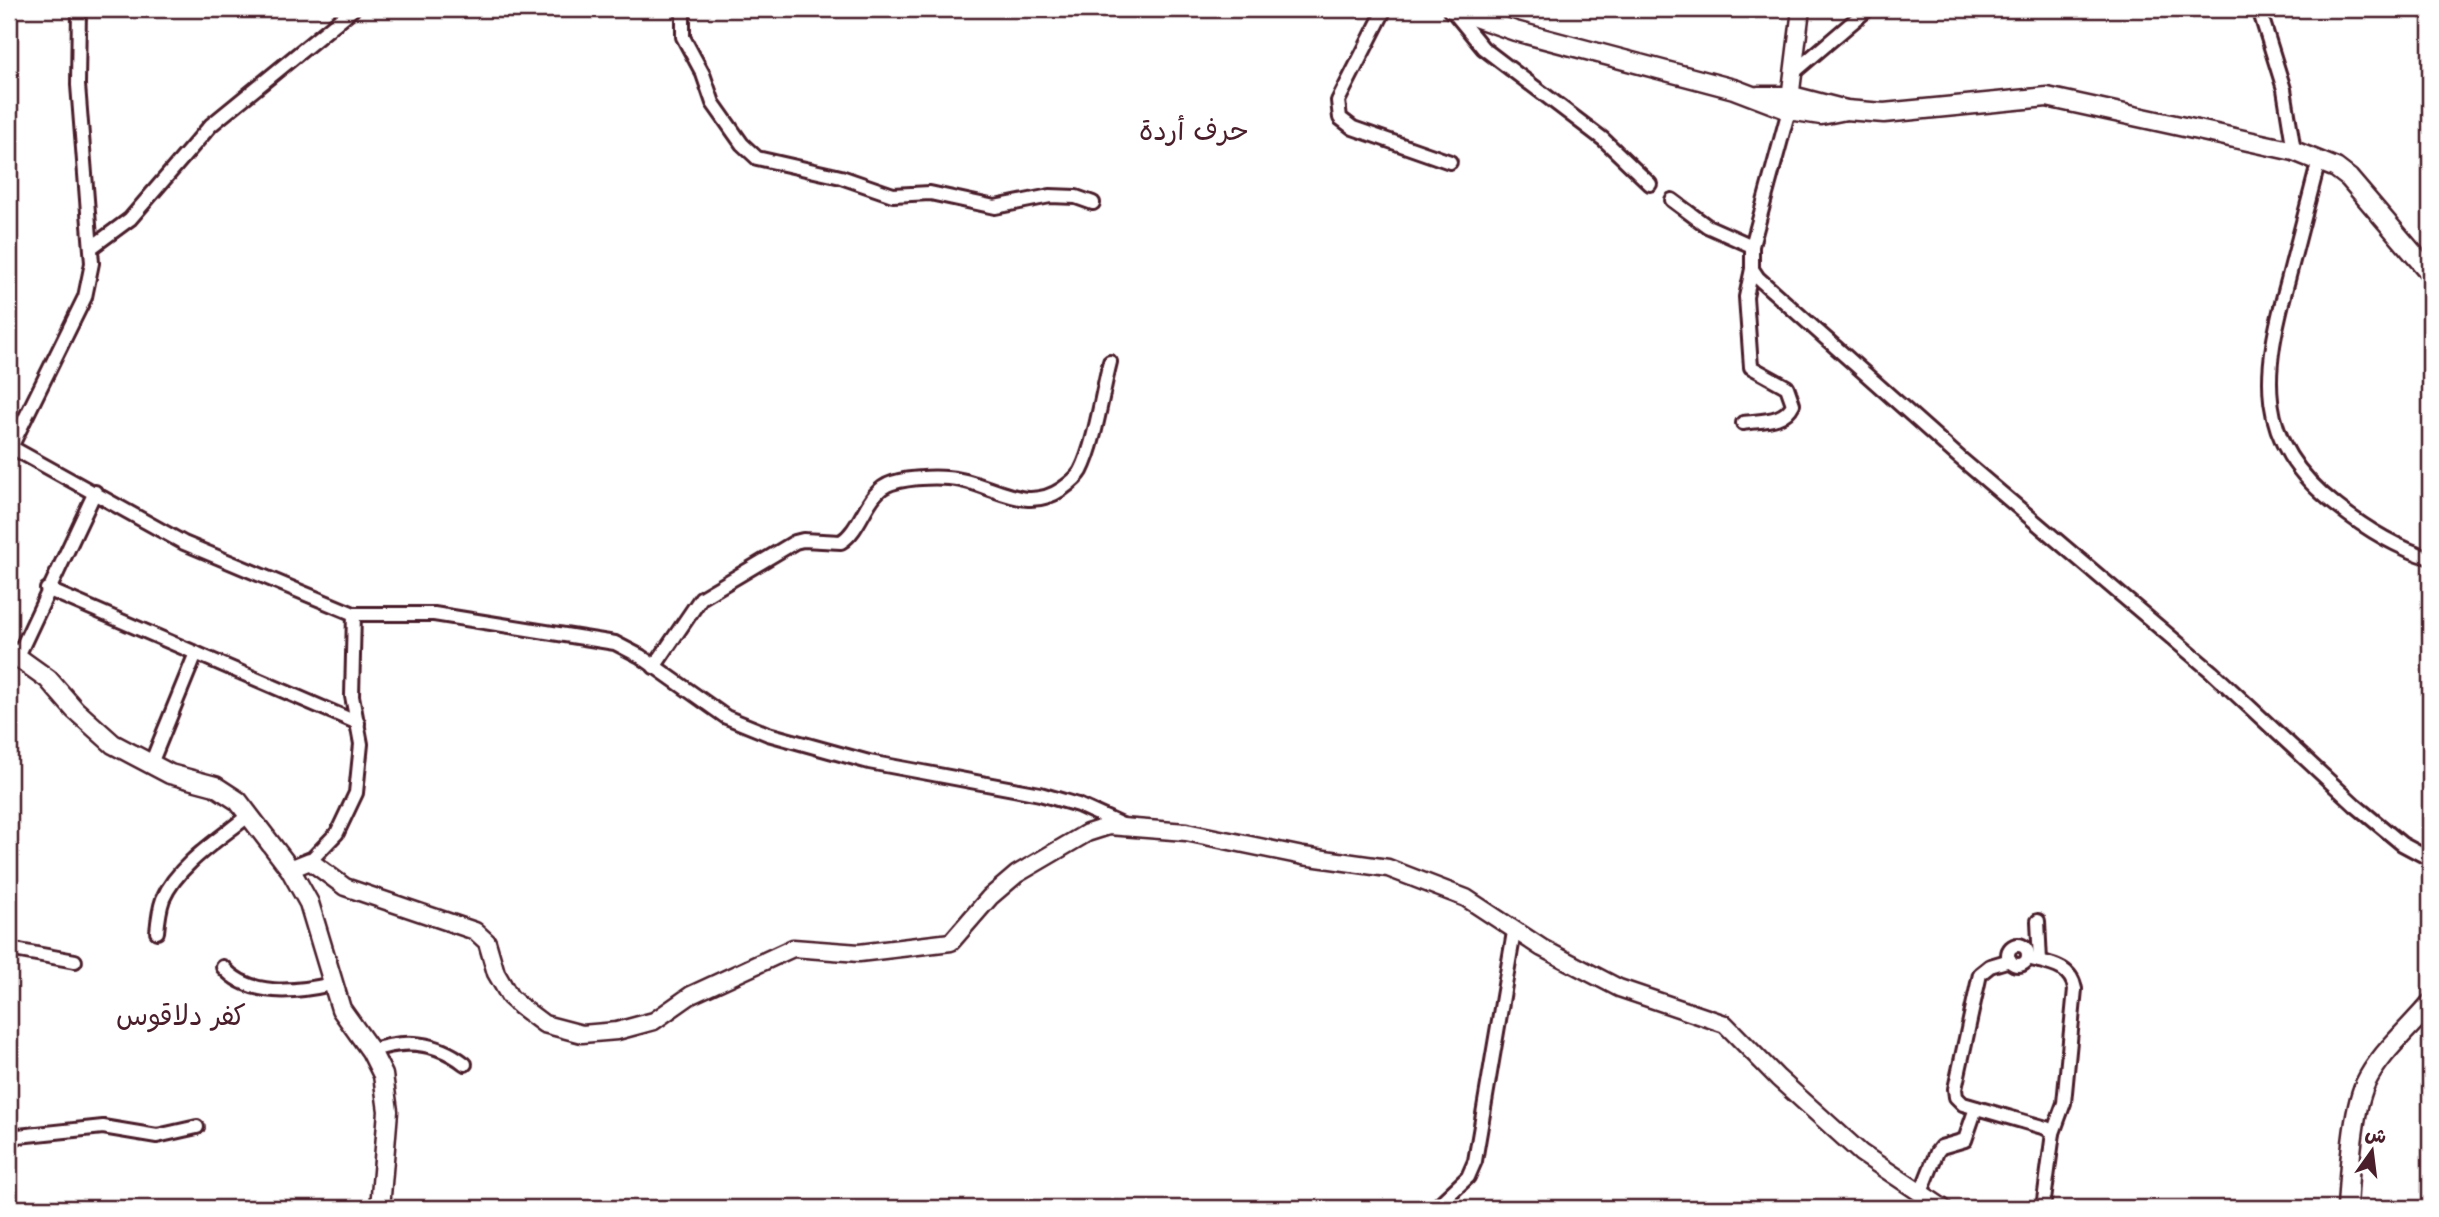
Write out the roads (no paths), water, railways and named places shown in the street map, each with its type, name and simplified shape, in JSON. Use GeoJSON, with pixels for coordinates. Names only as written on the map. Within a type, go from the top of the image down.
{"type":"FeatureCollection","features":[{"type":"Feature","properties":{"kind":"main road"},"geometry":{"type":"LineString","coordinates":[[1452,9],[1515,31],[1790,103],[1821,115],[1846,110],[1907,111],[2047,97],[2294,151],[2336,168],[2363,191],[2388,226],[2430,273]]}},
{"type":"Feature","properties":{"kind":"main road"},"geometry":{"type":"LineString","coordinates":[[14,653],[48,679],[101,736],[150,766],[215,786],[238,801],[290,869],[309,903],[332,984],[349,1025],[370,1051],[387,1089],[380,1208]]}},
{"type":"Feature","properties":{"kind":"main road"},"geometry":{"type":"LineString","coordinates":[[2347,1208],[2351,1160],[2364,1086],[2398,1039],[2430,1004]]}},
{"type":"Feature","properties":{"kind":"street"},"geometry":{"type":"LineString","coordinates":[[79,9],[78,85],[92,247],[85,297],[10,449],[95,492],[184,543],[354,614],[426,613],[615,643],[726,717],[768,734],[869,762],[1040,794],[1078,805],[1122,825],[1186,832],[1303,856],[1388,868],[1466,898],[1514,932],[1619,988],[1725,1024],[1881,1169],[1943,1208]]}},
{"type":"Feature","properties":{"kind":"street"},"geometry":{"type":"LineString","coordinates":[[92,247],[130,219],[211,125],[353,9]]}},
{"type":"Feature","properties":{"kind":"street"},"geometry":{"type":"LineString","coordinates":[[683,9],[683,37],[703,74],[713,103],[741,144],[757,158],[841,177],[893,195],[930,193],[995,207],[1050,197],[1076,197],[1093,203]]}},
{"type":"Feature","properties":{"kind":"street"},"geometry":{"type":"LineString","coordinates":[[1385,9],[1338,101],[1340,118],[1353,128],[1450,162]]}},
{"type":"Feature","properties":{"kind":"street"},"geometry":{"type":"LineString","coordinates":[[1452,9],[1483,48],[1602,139],[1650,184]]}},
{"type":"Feature","properties":{"kind":"street"},"geometry":{"type":"LineString","coordinates":[[1743,423],[1780,418],[1788,414],[1793,404],[1787,387],[1751,367],[1746,297],[1752,269],[1752,246],[1790,103],[1801,9]]}},
{"type":"Feature","properties":{"kind":"street"},"geometry":{"type":"LineString","coordinates":[[1793,73],[1867,9]]}},
{"type":"Feature","properties":{"kind":"street"},"geometry":{"type":"LineString","coordinates":[[2259,9],[2284,89],[2294,151]]}},
{"type":"Feature","properties":{"kind":"street"},"geometry":{"type":"LineString","coordinates":[[2319,160],[2272,340],[2268,390],[2276,424],[2288,453],[2324,496],[2383,538],[2430,558]]}},
{"type":"Feature","properties":{"kind":"street"},"geometry":{"type":"LineString","coordinates":[[1672,200],[1707,226],[1752,246]]}},
{"type":"Feature","properties":{"kind":"street"},"geometry":{"type":"LineString","coordinates":[[1752,269],[1765,285],[1960,457],[2212,672],[2355,804],[2402,844],[2430,859]]}},
{"type":"Feature","properties":{"kind":"street"},"geometry":{"type":"LineString","coordinates":[[654,667],[701,598],[795,542],[841,542],[853,530],[878,490],[893,482],[961,480],[1019,499],[1051,496],[1062,489],[1081,472],[1110,362]]}},
{"type":"Feature","properties":{"kind":"street"},"geometry":{"type":"LineString","coordinates":[[14,653],[95,492]]}},
{"type":"Feature","properties":{"kind":"street"},"geometry":{"type":"LineString","coordinates":[[47,589],[358,723]]}},
{"type":"Feature","properties":{"kind":"street"},"geometry":{"type":"LineString","coordinates":[[290,869],[310,861],[337,833],[352,807],[356,793],[361,744],[351,679],[354,614]]}},
{"type":"Feature","properties":{"kind":"street"},"geometry":{"type":"LineString","coordinates":[[150,766],[196,653]]}},
{"type":"Feature","properties":{"kind":"street"},"geometry":{"type":"LineString","coordinates":[[157,932],[162,901],[174,882],[249,815]]}},
{"type":"Feature","properties":{"kind":"street"},"geometry":{"type":"LineString","coordinates":[[310,861],[345,887],[475,931],[487,942],[496,973],[510,997],[530,1016],[561,1030],[597,1034],[654,1021],[680,1001],[793,948],[859,953],[951,942],[990,897],[1017,874],[1087,833],[1122,825]]}},
{"type":"Feature","properties":{"kind":"street"},"geometry":{"type":"LineString","coordinates":[[2034,959],[2039,921]]}},
{"type":"Feature","properties":{"kind":"street"},"geometry":{"type":"LineString","coordinates":[[1435,1208],[1468,1177],[1475,1161],[1514,932]]}},
{"type":"Feature","properties":{"kind":"street"},"geometry":{"type":"LineString","coordinates":[[2043,1208],[2053,1133],[2064,1103],[2075,989],[2073,977],[2065,968],[2034,959],[2025,947],[2017,945],[2009,952],[2010,960],[1990,965],[1980,974],[1955,1089],[1959,1101],[2046,1128],[2053,1133]]}},
{"type":"Feature","properties":{"kind":"street"},"geometry":{"type":"LineString","coordinates":[[9,949],[75,961]]}},
{"type":"Feature","properties":{"kind":"street"},"geometry":{"type":"LineString","coordinates":[[223,967],[240,980],[279,991],[332,984]]}},
{"type":"Feature","properties":{"kind":"street"},"geometry":{"type":"LineString","coordinates":[[370,1051],[391,1043],[415,1043],[449,1053],[465,1064]]}},
{"type":"Feature","properties":{"kind":"street"},"geometry":{"type":"LineString","coordinates":[[1920,1195],[1937,1152],[1941,1147],[1965,1140],[1976,1108]]}},
{"type":"Feature","properties":{"kind":"street"},"geometry":{"type":"LineString","coordinates":[[9,1142],[18,1136],[103,1127],[158,1136],[197,1127]]}},
{"type":"Feature","properties":{"kind":"district","name":"حرف أردة"},"geometry":{"type":"Point","coordinates":[1194,130]}},
{"type":"Feature","properties":{"kind":"district","name":"كفر دلاقوس"},"geometry":{"type":"Point","coordinates":[181,1015]}}]}
